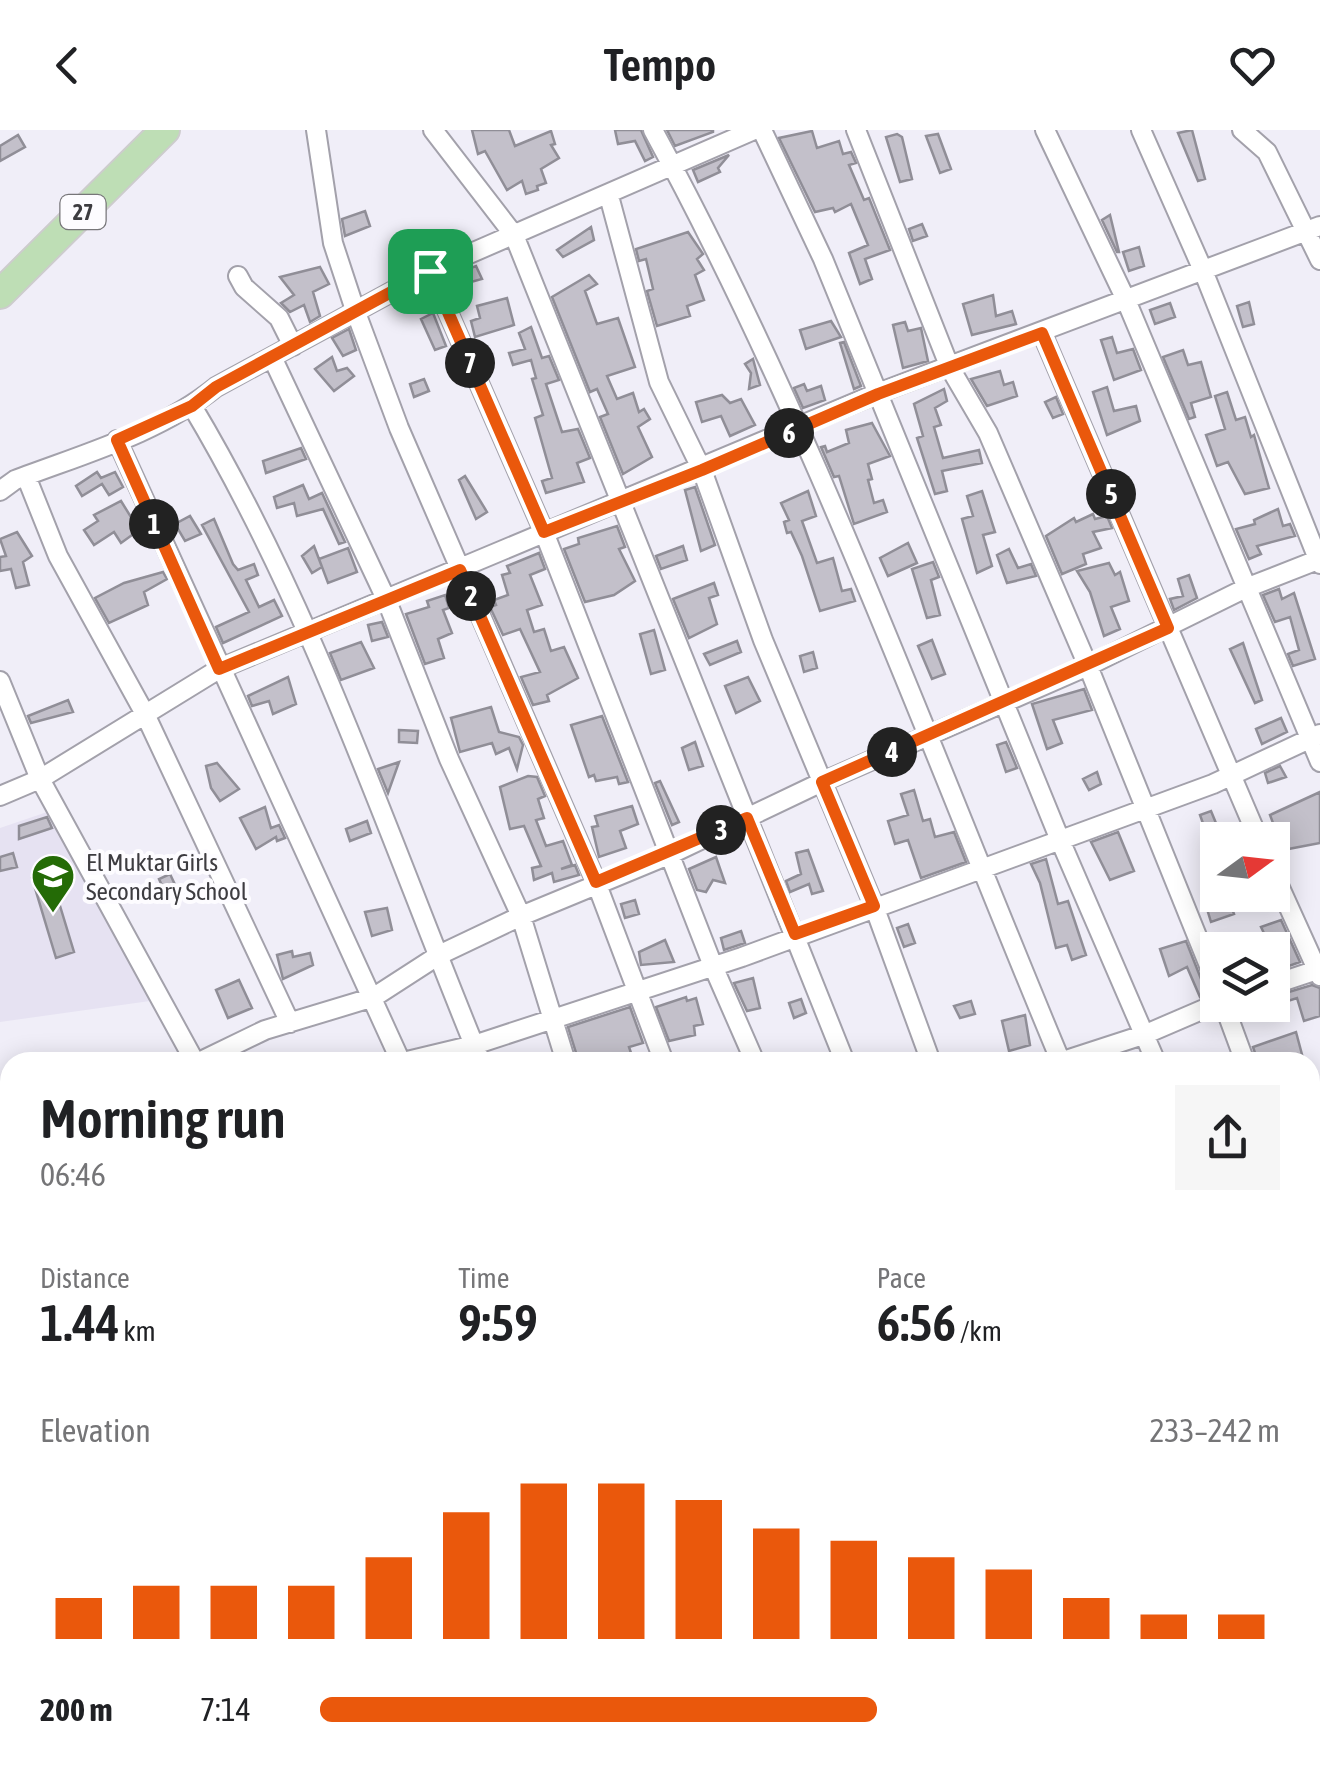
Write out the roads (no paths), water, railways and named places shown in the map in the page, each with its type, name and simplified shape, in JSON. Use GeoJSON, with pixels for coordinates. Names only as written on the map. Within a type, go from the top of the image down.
{"type":"FeatureCollection","features":[{"type":"Feature","properties":{"kind":"main road","name":"27"},"geometry":{"type":"LineString","coordinates":[[0,294],[151,135]]}},
{"type":"Feature","properties":{"kind":"street"},"geometry":{"type":"LineString","coordinates":[[316,130],[333,243],[355,310],[460,570],[596,882],[660,1052]]}},
{"type":"Feature","properties":{"kind":"street"},"geometry":{"type":"LineString","coordinates":[[433,130],[514,235],[841,1052]]}},
{"type":"Feature","properties":{"kind":"street"},"geometry":{"type":"LineString","coordinates":[[653,130],[743,300],[800,428],[1057,1052]]}},
{"type":"Feature","properties":{"kind":"street"},"geometry":{"type":"LineString","coordinates":[[0,491],[26,476],[192,406],[216,387],[430,271],[758,130],[878,394],[1060,840],[1152,1052]]}},
{"type":"Feature","properties":{"kind":"street"},"geometry":{"type":"LineString","coordinates":[[856,130],[950,368],[988,433],[1200,943]]}},
{"type":"Feature","properties":{"kind":"street"},"geometry":{"type":"LineString","coordinates":[[1045,130],[1126,300],[1246,588],[1314,737],[1320,762]]}},
{"type":"Feature","properties":{"kind":"street"},"geometry":{"type":"LineString","coordinates":[[219,1052],[266,1030],[374,998],[439,954],[521,916],[671,854],[822,782],[1088,666],[1246,588],[1319,561],[1202,268],[1141,130]]}},
{"type":"Feature","properties":{"kind":"street"},"geometry":{"type":"LineString","coordinates":[[1242,130],[1266,152],[1314,228],[1320,260]]}},
{"type":"Feature","properties":{"kind":"street"},"geometry":{"type":"LineString","coordinates":[[609,196],[654,368],[702,470],[763,640],[874,906],[927,1052]]}},
{"type":"Feature","properties":{"kind":"street"},"geometry":{"type":"LineString","coordinates":[[0,796],[40,779],[219,669],[308,636],[544,532],[702,470],[878,394],[1314,228]]}},
{"type":"Feature","properties":{"kind":"street"},"geometry":{"type":"LineString","coordinates":[[430,271],[544,532],[713,966],[751,1052]]}},
{"type":"Feature","properties":{"kind":"street"},"geometry":{"type":"LineString","coordinates":[[238,276],[244,287],[280,318],[293,346]]}},
{"type":"Feature","properties":{"kind":"street"},"geometry":{"type":"LineString","coordinates":[[1042,333],[1251,822]]}},
{"type":"Feature","properties":{"kind":"street"},"geometry":{"type":"LineString","coordinates":[[272,357],[387,601],[449,760],[521,916],[564,1052]]}},
{"type":"Feature","properties":{"kind":"street"},"geometry":{"type":"LineString","coordinates":[[192,406],[244,493],[308,636],[477,1052]]}},
{"type":"Feature","properties":{"kind":"street"},"geometry":{"type":"LineString","coordinates":[[117,440],[398,1052]]}},
{"type":"Feature","properties":{"kind":"street"},"geometry":{"type":"LineString","coordinates":[[26,476],[58,556],[145,714],[290,1023]]}},
{"type":"Feature","properties":{"kind":"street"},"geometry":{"type":"LineString","coordinates":[[0,681],[40,779],[191,1052]]}},
{"type":"Feature","properties":{"kind":"street"},"geometry":{"type":"LineString","coordinates":[[482,1052],[555,1018],[981,871],[1146,808],[1314,737]]}},
{"type":"Feature","properties":{"kind":"street"},"geometry":{"type":"LineString","coordinates":[[1290,909],[1319,972],[1290,980]]}},
{"type":"Feature","properties":{"kind":"street"},"geometry":{"type":"LineString","coordinates":[[1091,1052],[1200,1012]]}},
{"type":"Feature","properties":{"kind":"street"},"geometry":{"type":"LineString","coordinates":[[1228,1022],[1241,1052]]}},
{"type":"Feature","properties":{"kind":"place","name":"El Muktar Girls Secondary School"},"geometry":{"type":"Point","coordinates":[53,914]}}]}
